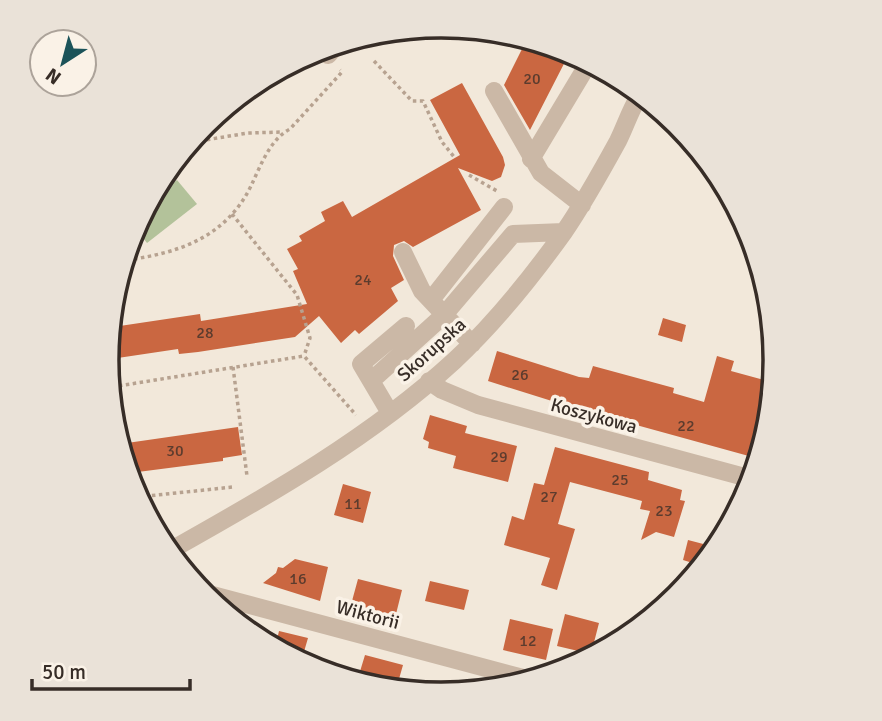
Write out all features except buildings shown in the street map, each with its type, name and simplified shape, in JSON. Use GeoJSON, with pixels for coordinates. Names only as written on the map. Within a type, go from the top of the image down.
{"type":"FeatureCollection","features":[{"type":"Feature","properties":{"kind":"street"},"geometry":{"type":"LineString","coordinates":[[531,159],[583,72]]}},
{"type":"Feature","properties":{"kind":"street"},"geometry":{"type":"LineString","coordinates":[[494,91],[541,173],[582,205]]}},
{"type":"Feature","properties":{"kind":"street","name":"Skorupska"},"geometry":{"type":"LineString","coordinates":[[178,546],[253,504],[343,446],[390,413],[472,344],[534,274],[564,232],[611,155],[635,103]]}},
{"type":"Feature","properties":{"kind":"street"},"geometry":{"type":"LineString","coordinates":[[431,300],[504,207]]}},
{"type":"Feature","properties":{"kind":"street"},"geometry":{"type":"LineString","coordinates":[[375,378],[444,314],[513,234],[564,232]]}},
{"type":"Feature","properties":{"kind":"street"},"geometry":{"type":"LineString","coordinates":[[402,252],[415,280],[472,344]]}},
{"type":"Feature","properties":{"kind":"street"},"geometry":{"type":"LineString","coordinates":[[390,413],[375,378],[361,364],[407,326]]}},
{"type":"Feature","properties":{"kind":"street","name":"Koszykowa"},"geometry":{"type":"LineString","coordinates":[[429,381],[442,390],[478,405],[741,476]]}},
{"type":"Feature","properties":{"kind":"street","name":"Wiktorii"},"geometry":{"type":"LineString","coordinates":[[224,598],[511,675]]}},
{"type":"Feature","properties":{"kind":"path"},"geometry":{"type":"LineString","coordinates":[[374,61],[412,102],[424,102],[442,142],[455,158]]}},
{"type":"Feature","properties":{"kind":"path"},"geometry":{"type":"LineString","coordinates":[[207,140],[248,133],[284,132],[290,129],[342,72]]}},
{"type":"Feature","properties":{"kind":"path"},"geometry":{"type":"LineString","coordinates":[[136,258],[178,251],[209,234],[232,214],[250,187],[261,163],[284,132]]}},
{"type":"Feature","properties":{"kind":"path"},"geometry":{"type":"LineString","coordinates":[[469,175],[499,192],[505,199],[504,207]]}},
{"type":"Feature","properties":{"kind":"path"},"geometry":{"type":"LineString","coordinates":[[232,214],[297,295],[310,338],[304,356]]}},
{"type":"Feature","properties":{"kind":"path"},"geometry":{"type":"LineString","coordinates":[[120,386],[304,356]]}},
{"type":"Feature","properties":{"kind":"path"},"geometry":{"type":"LineString","coordinates":[[304,356],[357,416]]}},
{"type":"Feature","properties":{"kind":"path"},"geometry":{"type":"LineString","coordinates":[[233,367],[247,476]]}},
{"type":"Feature","properties":{"kind":"path"},"geometry":{"type":"LineString","coordinates":[[240,423],[248,422]]}},
{"type":"Feature","properties":{"kind":"path"},"geometry":{"type":"LineString","coordinates":[[149,497],[233,486]]}},
{"type":"Feature","properties":{"kind":"green space"},"geometry":{"type":"Polygon","coordinates":[[[177,180],[197,204],[147,243],[144,237],[171,185],[177,180]]]}}]}
